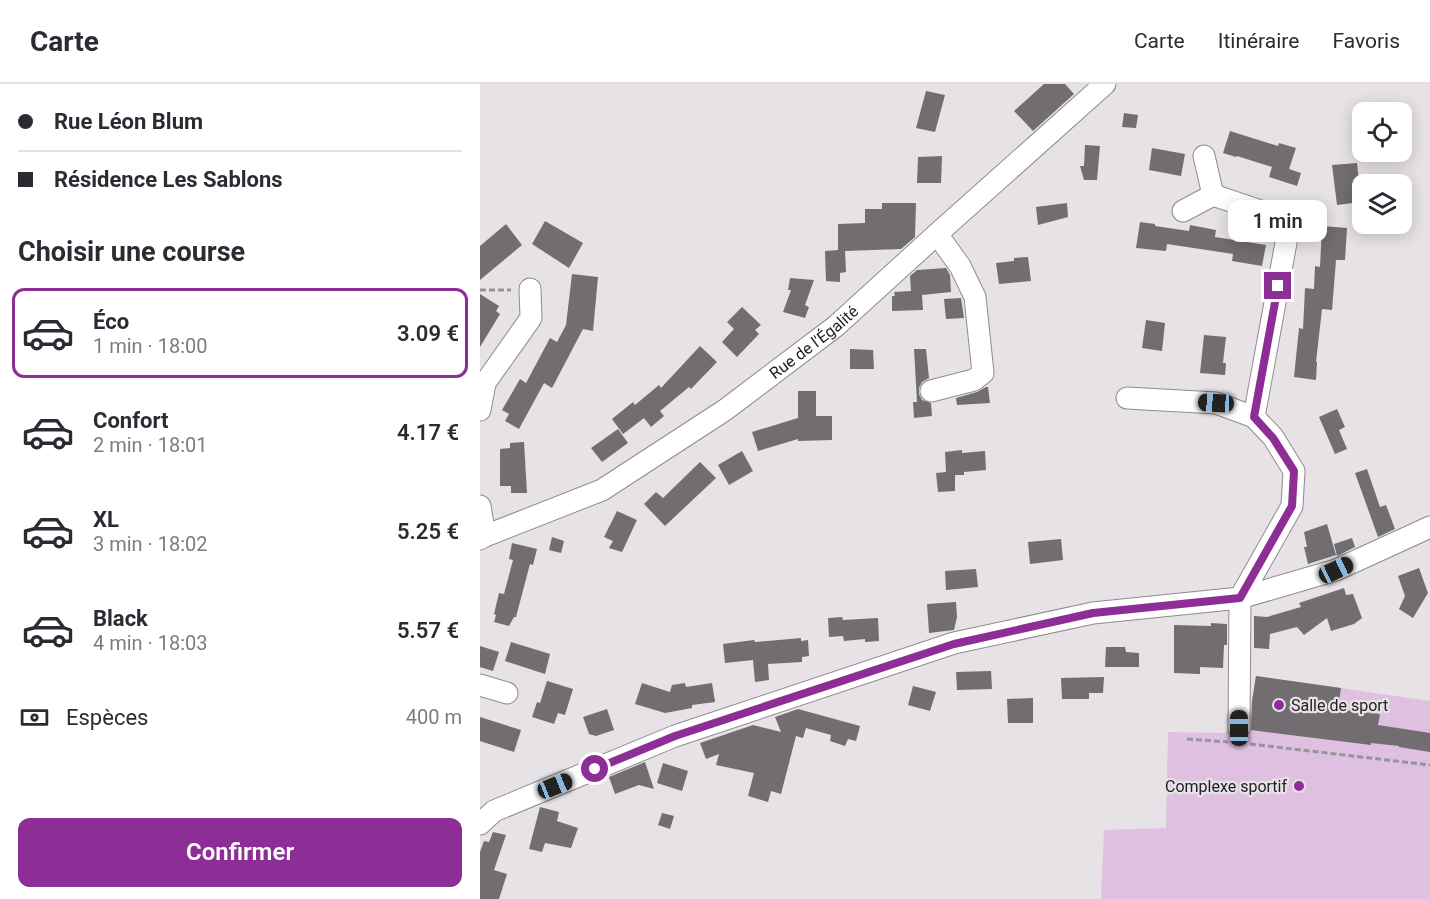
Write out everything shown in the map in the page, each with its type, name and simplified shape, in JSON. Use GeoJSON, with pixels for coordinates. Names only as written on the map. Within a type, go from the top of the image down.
{"type":"FeatureCollection","features":[{"type":"Feature","properties":{"kind":"street","name":"Rue de l'Égalité"},"geometry":{"type":"LineString","coordinates":[[483,537],[602,490],[725,410],[836,326],[1105,84]]}},
{"type":"Feature","properties":{"kind":"street"},"geometry":{"type":"LineString","coordinates":[[1204,156],[1214,195]]}},
{"type":"Feature","properties":{"kind":"street"},"geometry":{"type":"LineString","coordinates":[[1183,211],[1214,195],[1290,221],[1254,417]]}},
{"type":"Feature","properties":{"kind":"street"},"geometry":{"type":"LineString","coordinates":[[931,391],[974,380],[983,373],[975,297],[960,266],[937,234]]}},
{"type":"Feature","properties":{"kind":"street"},"geometry":{"type":"LineString","coordinates":[[480,410],[483,381],[531,318],[530,289]]}},
{"type":"Feature","properties":{"kind":"street"},"geometry":{"type":"LineString","coordinates":[[1127,398],[1216,403],[1254,417],[1273,438],[1294,471],[1292,506],[1240,598],[1239,735]]}},
{"type":"Feature","properties":{"kind":"street"},"geometry":{"type":"LineString","coordinates":[[480,506],[483,537]]}},
{"type":"Feature","properties":{"kind":"street"},"geometry":{"type":"LineString","coordinates":[[480,824],[494,811],[675,736],[954,644],[1093,613],[1240,598],[1336,570],[1430,527]]}},
{"type":"Feature","properties":{"kind":"street"},"geometry":{"type":"LineString","coordinates":[[480,685],[507,693]]}},
{"type":"Feature","properties":{"kind":"path"},"geometry":{"type":"LineString","coordinates":[[480,290],[530,289]]}},
{"type":"Feature","properties":{"kind":"path"},"geometry":{"type":"LineString","coordinates":[[1187,739],[1239,735],[1430,765]]}},
{"type":"Feature","properties":{"kind":"shaded area","name":"Complexe sportif"},"geometry":{"type":"Polygon","coordinates":[[[1256,676],[1430,701],[1430,899],[1101,899],[1104,830],[1166,828],[1168,732],[1225,733],[1230,727],[1247,730],[1256,676]]]}},
{"type":"Feature","properties":{"kind":"building"},"geometry":{"type":"Polygon","coordinates":[[[1044,84],[1065,84],[1074,94],[1033,131],[1014,111],[1044,84]]]}},
{"type":"Feature","properties":{"kind":"building"},"geometry":{"type":"Polygon","coordinates":[[[926,91],[945,95],[935,132],[916,128],[926,91]]]}},
{"type":"Feature","properties":{"kind":"building"},"geometry":{"type":"Polygon","coordinates":[[[1124,113],[1138,115],[1136,128],[1122,127],[1124,113]]]}},
{"type":"Feature","properties":{"kind":"building"},"geometry":{"type":"Polygon","coordinates":[[[1230,131],[1278,146],[1279,143],[1296,148],[1289,169],[1301,173],[1297,186],[1269,177],[1272,167],[1223,153],[1230,131]]]}},
{"type":"Feature","properties":{"kind":"building"},"geometry":{"type":"Polygon","coordinates":[[[1085,145],[1100,146],[1097,180],[1084,180],[1080,166],[1084,166],[1085,145]]]}},
{"type":"Feature","properties":{"kind":"building"},"geometry":{"type":"Polygon","coordinates":[[[1152,148],[1185,154],[1181,176],[1149,170],[1152,148]]]}},
{"type":"Feature","properties":{"kind":"building"},"geometry":{"type":"Polygon","coordinates":[[[942,156],[941,183],[917,183],[918,157],[942,156]]]}},
{"type":"Feature","properties":{"kind":"building"},"geometry":{"type":"Polygon","coordinates":[[[1357,163],[1358,174],[1352,174],[1352,203],[1337,205],[1332,165],[1357,163]]]}},
{"type":"Feature","properties":{"kind":"building"},"geometry":{"type":"Polygon","coordinates":[[[882,203],[916,203],[915,237],[901,249],[845,251],[846,272],[840,273],[840,282],[826,281],[825,251],[838,250],[838,224],[865,223],[865,209],[882,209],[882,203]]]}},
{"type":"Feature","properties":{"kind":"building"},"geometry":{"type":"Polygon","coordinates":[[[1067,203],[1068,217],[1038,225],[1036,207],[1067,203]]]}},
{"type":"Feature","properties":{"kind":"building"},"geometry":{"type":"Polygon","coordinates":[[[545,221],[583,243],[569,268],[532,244],[545,221]]]}},
{"type":"Feature","properties":{"kind":"building"},"geometry":{"type":"Polygon","coordinates":[[[1140,222],[1189,231],[1190,225],[1216,230],[1215,237],[1266,245],[1262,266],[1232,261],[1233,254],[1167,244],[1166,251],[1136,248],[1140,222]]]}},
{"type":"Feature","properties":{"kind":"building"},"geometry":{"type":"Polygon","coordinates":[[[506,224],[522,245],[480,280],[480,246],[506,224]]]}},
{"type":"Feature","properties":{"kind":"building"},"geometry":{"type":"Polygon","coordinates":[[[1322,226],[1347,228],[1345,260],[1336,260],[1332,310],[1322,309],[1316,380],[1294,377],[1299,328],[1303,329],[1305,288],[1314,289],[1315,266],[1320,267],[1322,226]]]}},
{"type":"Feature","properties":{"kind":"building"},"geometry":{"type":"Polygon","coordinates":[[[1028,257],[1031,281],[999,284],[996,263],[1028,257]]]}},
{"type":"Feature","properties":{"kind":"building"},"geometry":{"type":"Polygon","coordinates":[[[946,268],[950,275],[951,292],[922,295],[923,310],[892,311],[894,292],[911,291],[910,276],[917,270],[946,268]]]}},
{"type":"Feature","properties":{"kind":"building"},"geometry":{"type":"Polygon","coordinates":[[[572,274],[598,277],[593,331],[583,329],[552,388],[544,383],[519,429],[505,421],[509,414],[502,410],[520,379],[526,383],[550,338],[557,342],[566,325],[572,274]]]}},
{"type":"Feature","properties":{"kind":"building"},"geometry":{"type":"Polygon","coordinates":[[[790,278],[814,280],[805,305],[809,307],[805,318],[783,312],[791,290],[788,290],[790,278]]]}},
{"type":"Feature","properties":{"kind":"building"},"geometry":{"type":"Polygon","coordinates":[[[480,294],[499,306],[496,311],[500,314],[480,347],[480,294]]]}},
{"type":"Feature","properties":{"kind":"building"},"geometry":{"type":"Polygon","coordinates":[[[961,298],[964,318],[946,319],[944,299],[961,298]]]}},
{"type":"Feature","properties":{"kind":"building"},"geometry":{"type":"Polygon","coordinates":[[[742,307],[761,325],[755,330],[759,334],[737,357],[722,342],[734,329],[727,322],[742,307]]]}},
{"type":"Feature","properties":{"kind":"building"},"geometry":{"type":"Polygon","coordinates":[[[1146,320],[1165,323],[1162,351],[1142,348],[1146,320]]]}},
{"type":"Feature","properties":{"kind":"building"},"geometry":{"type":"Polygon","coordinates":[[[1204,335],[1226,337],[1223,363],[1226,363],[1225,375],[1200,373],[1204,335]]]}},
{"type":"Feature","properties":{"kind":"building"},"geometry":{"type":"Polygon","coordinates":[[[700,346],[717,362],[691,389],[689,387],[660,411],[664,416],[651,427],[644,418],[623,434],[612,419],[633,402],[635,405],[659,385],[661,388],[700,346]]]}},
{"type":"Feature","properties":{"kind":"building"},"geometry":{"type":"Polygon","coordinates":[[[850,349],[873,350],[874,369],[850,369],[850,349]]]}},
{"type":"Feature","properties":{"kind":"building"},"geometry":{"type":"Polygon","coordinates":[[[914,349],[926,349],[929,378],[922,382],[919,394],[922,400],[931,403],[932,416],[914,418],[913,402],[917,402],[914,349]]]}},
{"type":"Feature","properties":{"kind":"building"},"geometry":{"type":"Polygon","coordinates":[[[988,387],[990,403],[957,405],[956,398],[988,387]]]}},
{"type":"Feature","properties":{"kind":"building"},"geometry":{"type":"Polygon","coordinates":[[[798,391],[816,391],[816,416],[832,416],[832,440],[798,441],[798,439],[758,451],[752,432],[798,418],[798,391]]]}},
{"type":"Feature","properties":{"kind":"building"},"geometry":{"type":"Polygon","coordinates":[[[1337,409],[1345,427],[1339,430],[1347,449],[1335,454],[1319,417],[1337,409]]]}},
{"type":"Feature","properties":{"kind":"building"},"geometry":{"type":"Polygon","coordinates":[[[618,429],[628,443],[602,462],[591,448],[618,429]]]}},
{"type":"Feature","properties":{"kind":"building"},"geometry":{"type":"Polygon","coordinates":[[[524,442],[527,493],[511,493],[511,486],[500,486],[500,449],[510,448],[510,443],[524,442]]]}},
{"type":"Feature","properties":{"kind":"building"},"geometry":{"type":"Polygon","coordinates":[[[962,450],[962,453],[985,451],[986,470],[955,475],[955,491],[938,492],[936,473],[946,472],[945,452],[962,450]]]}},
{"type":"Feature","properties":{"kind":"building"},"geometry":{"type":"Polygon","coordinates":[[[742,451],[753,471],[729,485],[718,465],[742,451]]]}},
{"type":"Feature","properties":{"kind":"building"},"geometry":{"type":"Polygon","coordinates":[[[700,462],[716,478],[665,526],[644,504],[656,492],[663,498],[700,462]]]}},
{"type":"Feature","properties":{"kind":"building"},"geometry":{"type":"Polygon","coordinates":[[[1367,469],[1380,507],[1386,505],[1395,529],[1378,537],[1355,473],[1367,469]]]}},
{"type":"Feature","properties":{"kind":"building"},"geometry":{"type":"Polygon","coordinates":[[[617,511],[637,520],[622,552],[609,548],[613,541],[604,537],[617,511]]]}},
{"type":"Feature","properties":{"kind":"building"},"geometry":{"type":"Polygon","coordinates":[[[1327,524],[1336,555],[1308,564],[1304,547],[1307,547],[1304,532],[1327,524]]]}},
{"type":"Feature","properties":{"kind":"building"},"geometry":{"type":"Polygon","coordinates":[[[552,537],[564,541],[561,553],[549,550],[552,537]]]}},
{"type":"Feature","properties":{"kind":"building"},"geometry":{"type":"Polygon","coordinates":[[[1352,538],[1355,547],[1337,556],[1334,544],[1352,538]]]}},
{"type":"Feature","properties":{"kind":"building"},"geometry":{"type":"Polygon","coordinates":[[[1061,539],[1063,560],[1030,564],[1028,542],[1061,539]]]}},
{"type":"Feature","properties":{"kind":"building"},"geometry":{"type":"Polygon","coordinates":[[[512,543],[537,549],[533,565],[530,564],[516,617],[509,626],[494,622],[496,615],[494,614],[499,593],[504,594],[513,560],[509,559],[512,543]]]}},
{"type":"Feature","properties":{"kind":"building"},"geometry":{"type":"Polygon","coordinates":[[[1419,568],[1428,593],[1413,618],[1399,609],[1405,596],[1398,576],[1419,568]]]}},
{"type":"Feature","properties":{"kind":"building"},"geometry":{"type":"Polygon","coordinates":[[[976,569],[978,587],[946,590],[945,571],[976,569]]]}},
{"type":"Feature","properties":{"kind":"building"},"geometry":{"type":"Polygon","coordinates":[[[1344,588],[1346,595],[1353,594],[1362,618],[1354,624],[1331,631],[1327,618],[1304,635],[1297,627],[1270,634],[1269,649],[1254,648],[1254,616],[1267,617],[1301,607],[1299,603],[1344,588]]]}},
{"type":"Feature","properties":{"kind":"building"},"geometry":{"type":"Polygon","coordinates":[[[956,602],[957,617],[954,630],[929,633],[927,604],[956,602]]]}},
{"type":"Feature","properties":{"kind":"building"},"geometry":{"type":"Polygon","coordinates":[[[842,617],[843,620],[878,618],[879,641],[865,642],[865,639],[844,641],[843,636],[829,637],[828,618],[842,617]]]}},
{"type":"Feature","properties":{"kind":"building"},"geometry":{"type":"Polygon","coordinates":[[[1211,623],[1227,624],[1227,645],[1224,645],[1223,668],[1200,667],[1200,674],[1174,673],[1174,625],[1211,626],[1211,623]]]}},
{"type":"Feature","properties":{"kind":"building"},"geometry":{"type":"Polygon","coordinates":[[[801,638],[801,641],[808,640],[809,656],[802,657],[802,662],[768,664],[769,680],[755,682],[753,660],[725,663],[723,644],[801,638]]]}},
{"type":"Feature","properties":{"kind":"building"},"geometry":{"type":"Polygon","coordinates":[[[511,642],[550,654],[545,674],[505,661],[511,642]]]}},
{"type":"Feature","properties":{"kind":"building"},"geometry":{"type":"Polygon","coordinates":[[[480,646],[499,652],[493,671],[480,667],[480,646]]]}},
{"type":"Feature","properties":{"kind":"building"},"geometry":{"type":"Polygon","coordinates":[[[1106,647],[1125,647],[1126,652],[1139,653],[1139,667],[1105,667],[1106,647]]]}},
{"type":"Feature","properties":{"kind":"building"},"geometry":{"type":"Polygon","coordinates":[[[991,671],[992,689],[957,690],[956,672],[991,671]]]}},
{"type":"Feature","properties":{"kind":"building"},"geometry":{"type":"Polygon","coordinates":[[[1256,676],[1341,688],[1338,709],[1380,714],[1378,725],[1430,733],[1430,752],[1399,746],[1371,743],[1371,745],[1251,730],[1256,676]]]}},
{"type":"Feature","properties":{"kind":"building"},"geometry":{"type":"Polygon","coordinates":[[[1104,677],[1103,693],[1089,693],[1089,699],[1062,699],[1061,678],[1104,677]]]}},
{"type":"Feature","properties":{"kind":"building"},"geometry":{"type":"Polygon","coordinates":[[[547,681],[573,689],[565,715],[558,713],[554,724],[532,717],[537,702],[540,703],[547,681]]]}},
{"type":"Feature","properties":{"kind":"building"},"geometry":{"type":"Polygon","coordinates":[[[642,683],[670,692],[672,685],[685,683],[686,687],[712,683],[715,702],[692,705],[692,708],[665,713],[635,704],[642,683]]]}},
{"type":"Feature","properties":{"kind":"building"},"geometry":{"type":"Polygon","coordinates":[[[913,686],[936,692],[930,711],[908,705],[913,686]]]}},
{"type":"Feature","properties":{"kind":"building"},"geometry":{"type":"Polygon","coordinates":[[[1033,698],[1033,723],[1008,723],[1007,699],[1033,698]]]}},
{"type":"Feature","properties":{"kind":"building"},"geometry":{"type":"Polygon","coordinates":[[[607,709],[614,730],[596,736],[589,734],[583,717],[607,709]]]}},
{"type":"Feature","properties":{"kind":"building"},"geometry":{"type":"Polygon","coordinates":[[[798,709],[860,726],[856,741],[848,739],[845,746],[830,741],[831,735],[806,728],[803,738],[796,736],[781,794],[771,791],[768,802],[748,796],[754,773],[716,765],[719,754],[706,759],[700,743],[753,725],[781,732],[775,717],[798,709]]]}},
{"type":"Feature","properties":{"kind":"building"},"geometry":{"type":"Polygon","coordinates":[[[480,717],[521,730],[514,752],[480,741],[480,717]]]}},
{"type":"Feature","properties":{"kind":"building"},"geometry":{"type":"Polygon","coordinates":[[[645,762],[654,789],[639,785],[615,794],[609,777],[645,762]]]}},
{"type":"Feature","properties":{"kind":"building"},"geometry":{"type":"Polygon","coordinates":[[[663,763],[688,771],[682,791],[657,783],[663,763]]]}},
{"type":"Feature","properties":{"kind":"building"},"geometry":{"type":"Polygon","coordinates":[[[540,807],[559,812],[557,821],[578,828],[571,848],[545,843],[542,852],[529,849],[540,807]]]}},
{"type":"Feature","properties":{"kind":"building"},"geometry":{"type":"Polygon","coordinates":[[[662,813],[674,816],[670,829],[658,825],[662,813]]]}},
{"type":"Feature","properties":{"kind":"building"},"geometry":{"type":"Polygon","coordinates":[[[493,832],[506,835],[494,870],[507,874],[499,899],[480,899],[480,852],[484,841],[489,842],[493,832]]]}},
{"type":"Feature","properties":{"kind":"place","name":"Salle de sport"},"geometry":{"type":"Point","coordinates":[1279,705]}},
{"type":"Feature","properties":{"kind":"place","name":"Complexe sportif"},"geometry":{"type":"Point","coordinates":[1299,786]}},
{"type":"Feature","properties":{"kind":"route"},"geometry":{"type":"LineString","coordinates":[[595,769],[675,736],[954,644],[1093,613],[1240,598],[1292,506],[1294,471],[1273,438],[1254,417],[1278,286]]}}]}
